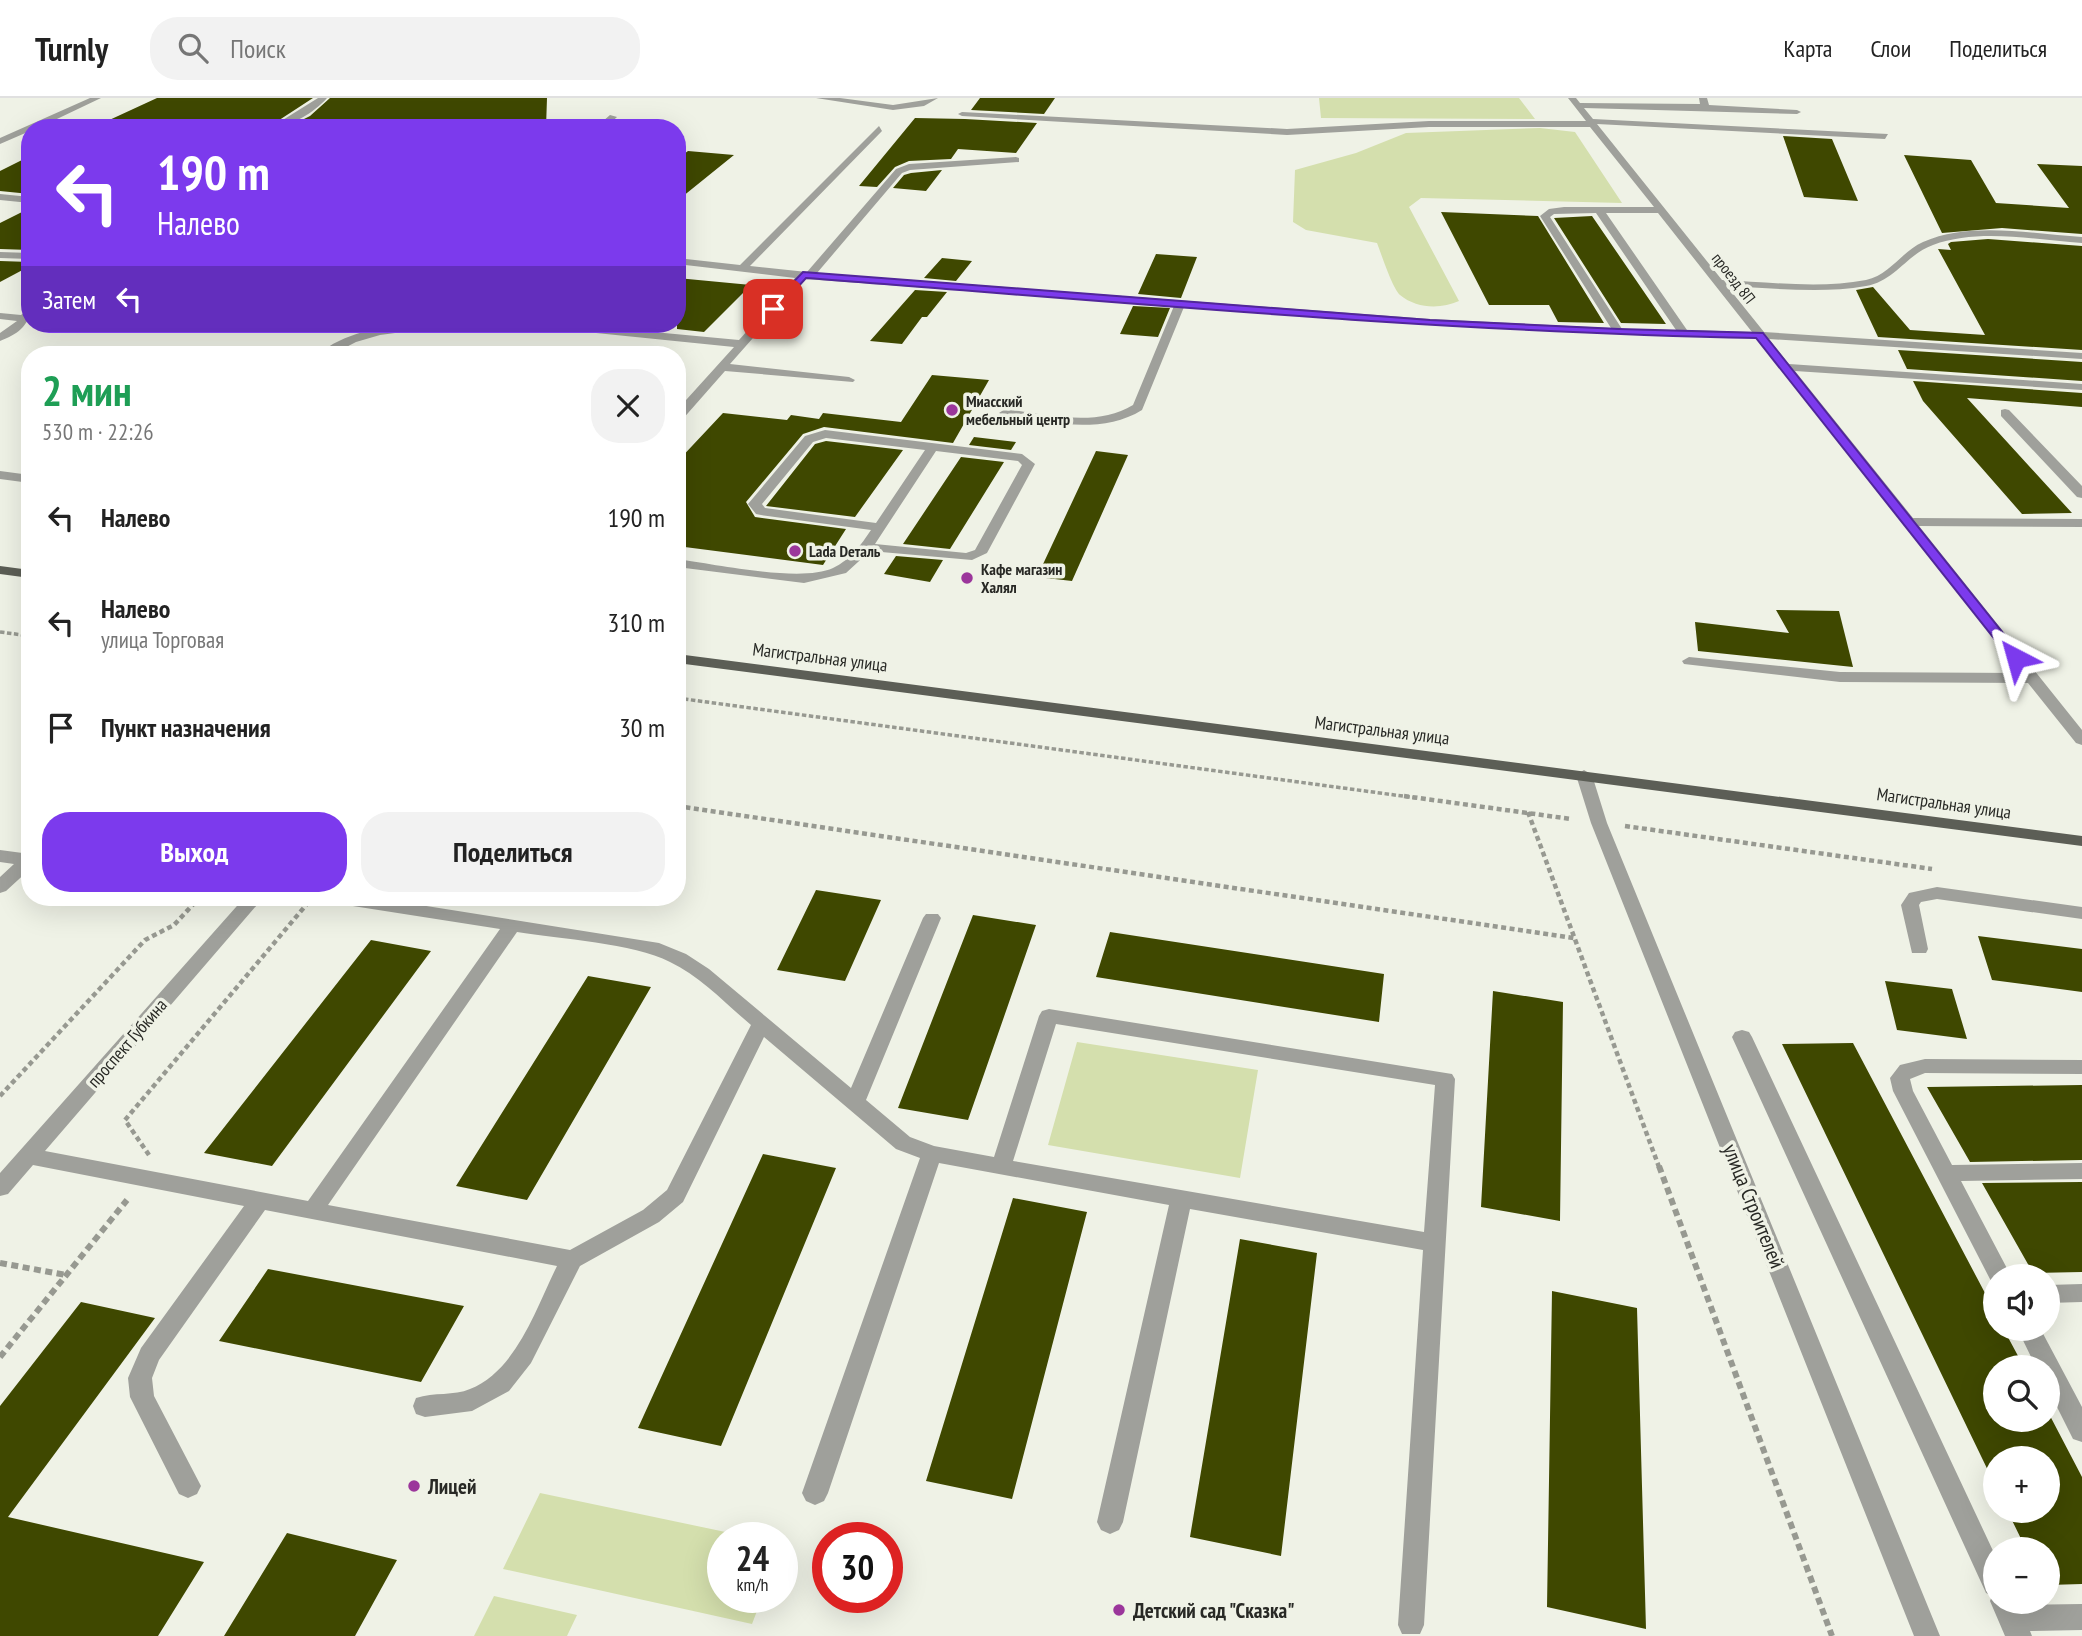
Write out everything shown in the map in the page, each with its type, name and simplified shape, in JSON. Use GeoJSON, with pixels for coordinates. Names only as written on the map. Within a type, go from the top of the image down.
{"type":"FeatureCollection","features":[{"type":"Feature","properties":{"kind":"main road"},"geometry":{"type":"LineString","coordinates":[[0,570],[21,573]]}},
{"type":"Feature","properties":{"kind":"main road","name":"Магистральная улица"},"geometry":{"type":"LineString","coordinates":[[686,659],[2082,841]]}},
{"type":"Feature","properties":{"kind":"street"},"geometry":{"type":"LineString","coordinates":[[50,119],[97,98]]}},
{"type":"Feature","properties":{"kind":"street"},"geometry":{"type":"LineString","coordinates":[[290,119],[323,98]]}},
{"type":"Feature","properties":{"kind":"street"},"geometry":{"type":"LineString","coordinates":[[820,98],[892,107],[914,105],[934,98]]}},
{"type":"Feature","properties":{"kind":"street"},"geometry":{"type":"LineString","coordinates":[[1575,101],[1704,102],[1797,113]]}},
{"type":"Feature","properties":{"kind":"street","name":"проезд 8П"},"geometry":{"type":"LineString","coordinates":[[1575,101],[1717,284],[2082,740]]}},
{"type":"Feature","properties":{"kind":"street"},"geometry":{"type":"LineString","coordinates":[[962,114],[1287,132],[1429,124],[1591,122],[1885,136]]}},
{"type":"Feature","properties":{"kind":"street"},"geometry":{"type":"LineString","coordinates":[[744,267],[879,129]]}},
{"type":"Feature","properties":{"kind":"street"},"geometry":{"type":"LineString","coordinates":[[0,141],[21,132]]}},
{"type":"Feature","properties":{"kind":"street"},"geometry":{"type":"LineString","coordinates":[[686,408],[899,171],[909,167],[1016,160]]}},
{"type":"Feature","properties":{"kind":"street"},"geometry":{"type":"LineString","coordinates":[[0,197],[21,199]]}},
{"type":"Feature","properties":{"kind":"street"},"geometry":{"type":"LineString","coordinates":[[0,209],[21,201]]}},
{"type":"Feature","properties":{"kind":"street"},"geometry":{"type":"LineString","coordinates":[[1599,210],[1684,334]]}},
{"type":"Feature","properties":{"kind":"street"},"geometry":{"type":"LineString","coordinates":[[1619,332],[1545,216],[1552,211],[1662,210]]}},
{"type":"Feature","properties":{"kind":"street"},"geometry":{"type":"LineString","coordinates":[[1717,284],[1867,283],[1891,274],[1921,247],[1942,239],[1985,236],[2082,240]]}},
{"type":"Feature","properties":{"kind":"street"},"geometry":{"type":"LineString","coordinates":[[0,255],[21,256]]}},
{"type":"Feature","properties":{"kind":"street"},"geometry":{"type":"LineString","coordinates":[[686,262],[806,275],[1430,323],[1619,332],[1759,335],[2082,356]]}},
{"type":"Feature","properties":{"kind":"street"},"geometry":{"type":"LineString","coordinates":[[1004,412],[1097,421],[1129,415],[1138,407],[1180,304]]}},
{"type":"Feature","properties":{"kind":"street"},"geometry":{"type":"LineString","coordinates":[[0,316],[21,315]]}},
{"type":"Feature","properties":{"kind":"street"},"geometry":{"type":"LineString","coordinates":[[0,338],[21,321]]}},
{"type":"Feature","properties":{"kind":"street"},"geometry":{"type":"LineString","coordinates":[[338,346],[348,339],[370,333]]}},
{"type":"Feature","properties":{"kind":"street"},"geometry":{"type":"LineString","coordinates":[[629,333],[742,344]]}},
{"type":"Feature","properties":{"kind":"street"},"geometry":{"type":"LineString","coordinates":[[722,367],[849,380]]}},
{"type":"Feature","properties":{"kind":"street"},"geometry":{"type":"LineString","coordinates":[[1784,367],[2082,387]]}},
{"type":"Feature","properties":{"kind":"street"},"geometry":{"type":"LineString","coordinates":[[2005,413],[2082,494]]}},
{"type":"Feature","properties":{"kind":"street"},"geometry":{"type":"LineString","coordinates":[[867,547],[967,556],[980,553],[1029,464],[1023,458],[825,434],[809,439],[755,504],[761,511],[880,527]]}},
{"type":"Feature","properties":{"kind":"street"},"geometry":{"type":"LineString","coordinates":[[686,564],[804,579],[824,578],[841,572],[867,547],[933,447]]}},
{"type":"Feature","properties":{"kind":"street"},"geometry":{"type":"LineString","coordinates":[[0,475],[21,478]]}},
{"type":"Feature","properties":{"kind":"street"},"geometry":{"type":"LineString","coordinates":[[1907,522],[2082,523]]}},
{"type":"Feature","properties":{"kind":"street"},"geometry":{"type":"LineString","coordinates":[[1689,661],[1840,677],[2032,678]]}},
{"type":"Feature","properties":{"kind":"street","name":"улица Строителей"},"geometry":{"type":"LineString","coordinates":[[1584,775],[1599,822],[1927,1636]]}},
{"type":"Feature","properties":{"kind":"street"},"geometry":{"type":"LineString","coordinates":[[0,856],[21,859]]}},
{"type":"Feature","properties":{"kind":"street"},"geometry":{"type":"LineString","coordinates":[[0,887],[21,867]]}},
{"type":"Feature","properties":{"kind":"street"},"geometry":{"type":"LineString","coordinates":[[1919,950],[1910,905],[1915,897],[1937,894],[2082,913]]}},
{"type":"Feature","properties":{"kind":"street","name":"проспект Губкина"},"geometry":{"type":"LineString","coordinates":[[0,1188],[247,906]]}},
{"type":"Feature","properties":{"kind":"street"},"geometry":{"type":"LineString","coordinates":[[391,906],[652,947],[679,958],[903,1143],[932,1154],[1435,1243]]}},
{"type":"Feature","properties":{"kind":"street"},"geometry":{"type":"LineString","coordinates":[[854,1104],[932,918]]}},
{"type":"Feature","properties":{"kind":"street"},"geometry":{"type":"LineString","coordinates":[[313,1210],[512,925]]}},
{"type":"Feature","properties":{"kind":"street"},"geometry":{"type":"LineString","coordinates":[[1001,1167],[1049,1016],[1445,1079],[1411,1625]]}},
{"type":"Feature","properties":{"kind":"street"},"geometry":{"type":"LineString","coordinates":[[425,1406],[471,1400],[501,1384],[523,1356],[572,1260],[650,1216],[675,1196],[761,1024]]}},
{"type":"Feature","properties":{"kind":"street"},"geometry":{"type":"LineString","coordinates":[[1742,1037],[1983,1558]]}},
{"type":"Feature","properties":{"kind":"street"},"geometry":{"type":"LineString","coordinates":[[1994,1264],[1903,1091],[1899,1078],[1907,1070],[1925,1066],[2082,1067]]}},
{"type":"Feature","properties":{"kind":"street"},"geometry":{"type":"LineString","coordinates":[[815,1493],[932,1154]]}},
{"type":"Feature","properties":{"kind":"street"},"geometry":{"type":"LineString","coordinates":[[28,1156],[572,1260]]}},
{"type":"Feature","properties":{"kind":"street"},"geometry":{"type":"LineString","coordinates":[[1946,1173],[2082,1171]]}},
{"type":"Feature","properties":{"kind":"street"},"geometry":{"type":"LineString","coordinates":[[1110,1522],[1181,1199]]}},
{"type":"Feature","properties":{"kind":"street"},"geometry":{"type":"LineString","coordinates":[[188,1486],[142,1397],[141,1378],[149,1355],[260,1200]]}},
{"type":"Feature","properties":{"kind":"street"},"geometry":{"type":"LineString","coordinates":[[2060,1294],[2082,1293]]}},
{"type":"Feature","properties":{"kind":"street"},"geometry":{"type":"LineString","coordinates":[[2035,1341],[2082,1431]]}},
{"type":"Feature","properties":{"kind":"street"},"geometry":{"type":"LineString","coordinates":[[2011,1618],[2082,1617]]}},
{"type":"Feature","properties":{"kind":"path"},"geometry":{"type":"LineString","coordinates":[[0,632],[21,635]]}},
{"type":"Feature","properties":{"kind":"path"},"geometry":{"type":"LineString","coordinates":[[686,699],[1944,871]]}},
{"type":"Feature","properties":{"kind":"path"},"geometry":{"type":"LineString","coordinates":[[686,807],[1574,938]]}},
{"type":"Feature","properties":{"kind":"path"},"geometry":{"type":"LineString","coordinates":[[1528,813],[1832,1636]]}},
{"type":"Feature","properties":{"kind":"path"},"geometry":{"type":"LineString","coordinates":[[0,1096],[145,940],[174,925],[192,906]]}},
{"type":"Feature","properties":{"kind":"path"},"geometry":{"type":"LineString","coordinates":[[0,1357],[156,1165],[125,1120],[305,906]]}},
{"type":"Feature","properties":{"kind":"path"},"geometry":{"type":"LineString","coordinates":[[0,1263],[66,1275]]}},
{"type":"Feature","properties":{"kind":"green space"},"geometry":{"type":"Polygon","coordinates":[[[1319,98],[1519,98],[1535,119],[1321,118],[1319,98]]]}},
{"type":"Feature","properties":{"kind":"green space"},"geometry":{"type":"Polygon","coordinates":[[[1540,128],[1575,132],[1622,203],[1421,198],[1409,207],[1459,301],[1429,306],[1407,300],[1394,285],[1377,243],[1306,230],[1293,222],[1295,170],[1356,153],[1406,133],[1540,128]]]}},
{"type":"Feature","properties":{"kind":"green space"},"geometry":{"type":"Polygon","coordinates":[[[1077,1042],[1258,1070],[1240,1178],[1048,1145],[1077,1042]]]}},
{"type":"Feature","properties":{"kind":"green space"},"geometry":{"type":"Polygon","coordinates":[[[540,1493],[707,1528],[707,1613],[756,1613],[752,1624],[503,1569],[540,1493]]]}},
{"type":"Feature","properties":{"kind":"green space"},"geometry":{"type":"Polygon","coordinates":[[[494,1596],[577,1615],[567,1636],[474,1636],[494,1596]]]}},
{"type":"Feature","properties":{"kind":"building"},"geometry":{"type":"Polygon","coordinates":[[[157,98],[313,98],[281,119],[112,119],[157,98]]]}},
{"type":"Feature","properties":{"kind":"building"},"geometry":{"type":"Polygon","coordinates":[[[330,98],[547,98],[546,119],[304,119],[330,98]]]}},
{"type":"Feature","properties":{"kind":"building"},"geometry":{"type":"Polygon","coordinates":[[[980,98],[1055,98],[1044,114],[971,110],[980,98]]]}},
{"type":"Feature","properties":{"kind":"building"},"geometry":{"type":"Polygon","coordinates":[[[915,118],[1037,123],[1016,153],[958,149],[951,159],[909,161],[895,167],[877,187],[859,186],[915,118]]]}},
{"type":"Feature","properties":{"kind":"building"},"geometry":{"type":"Polygon","coordinates":[[[1783,136],[1832,139],[1858,201],[1804,197],[1783,136]]]}},
{"type":"Feature","properties":{"kind":"building"},"geometry":{"type":"Polygon","coordinates":[[[688,151],[734,155],[686,194],[688,151]]]}},
{"type":"Feature","properties":{"kind":"building"},"geometry":{"type":"Polygon","coordinates":[[[1904,155],[1971,160],[1996,203],[2069,208],[2037,164],[2082,166],[2082,234],[2002,228],[1942,233],[1904,155]]]}},
{"type":"Feature","properties":{"kind":"building"},"geometry":{"type":"Polygon","coordinates":[[[21,160],[21,193],[0,191],[0,171],[21,160]]]}},
{"type":"Feature","properties":{"kind":"building"},"geometry":{"type":"Polygon","coordinates":[[[942,170],[926,191],[893,188],[904,175],[942,170]]]}},
{"type":"Feature","properties":{"kind":"building"},"geometry":{"type":"Polygon","coordinates":[[[21,212],[21,250],[0,249],[0,223],[21,212]]]}},
{"type":"Feature","properties":{"kind":"building"},"geometry":{"type":"Polygon","coordinates":[[[1441,212],[1538,216],[1604,323],[1558,322],[1549,305],[1489,305],[1441,212]]]}},
{"type":"Feature","properties":{"kind":"building"},"geometry":{"type":"Polygon","coordinates":[[[1592,216],[1666,324],[1621,323],[1554,218],[1592,216]]]}},
{"type":"Feature","properties":{"kind":"building"},"geometry":{"type":"Polygon","coordinates":[[[1988,239],[2082,246],[2082,350],[1878,337],[1856,290],[1873,287],[1910,330],[1985,335],[1938,249],[1951,250],[1948,244],[1951,242],[1988,239]]]}},
{"type":"Feature","properties":{"kind":"building"},"geometry":{"type":"Polygon","coordinates":[[[1156,254],[1197,257],[1181,298],[1138,294],[1156,254]]]}},
{"type":"Feature","properties":{"kind":"building"},"geometry":{"type":"Polygon","coordinates":[[[942,258],[972,261],[956,281],[924,278],[942,258]]]}},
{"type":"Feature","properties":{"kind":"building"},"geometry":{"type":"Polygon","coordinates":[[[0,261],[21,262],[21,271],[0,282],[0,261]]]}},
{"type":"Feature","properties":{"kind":"building"},"geometry":{"type":"Polygon","coordinates":[[[686,279],[751,285],[704,332],[686,330],[686,279]]]}},
{"type":"Feature","properties":{"kind":"building"},"geometry":{"type":"Polygon","coordinates":[[[915,290],[947,292],[927,317],[922,317],[902,344],[870,341],[915,290]]]}},
{"type":"Feature","properties":{"kind":"building"},"geometry":{"type":"Polygon","coordinates":[[[1133,306],[1170,308],[1158,337],[1120,334],[1133,306]]]}},
{"type":"Feature","properties":{"kind":"building"},"geometry":{"type":"Polygon","coordinates":[[[1898,350],[2082,362],[2082,381],[1907,369],[1898,350]]]}},
{"type":"Feature","properties":{"kind":"building"},"geometry":{"type":"Polygon","coordinates":[[[932,375],[989,380],[953,443],[824,427],[803,434],[746,502],[755,517],[846,529],[823,565],[686,547],[686,452],[723,413],[787,420],[791,415],[819,419],[823,413],[901,422],[932,375]]]}},
{"type":"Feature","properties":{"kind":"building"},"geometry":{"type":"Polygon","coordinates":[[[1913,381],[2082,393],[2082,407],[1967,398],[2072,513],[2022,514],[1923,401],[1913,381]]]}},
{"type":"Feature","properties":{"kind":"building"},"geometry":{"type":"Polygon","coordinates":[[[974,437],[1016,442],[1011,450],[969,445],[974,437]]]}},
{"type":"Feature","properties":{"kind":"building"},"geometry":{"type":"Polygon","coordinates":[[[826,441],[903,450],[855,517],[766,506],[815,444],[826,441]]]}},
{"type":"Feature","properties":{"kind":"building"},"geometry":{"type":"Polygon","coordinates":[[[1096,451],[1128,455],[1072,581],[1037,577],[1096,451]]]}},
{"type":"Feature","properties":{"kind":"building"},"geometry":{"type":"Polygon","coordinates":[[[961,457],[1004,462],[950,549],[903,544],[961,457]]]}},
{"type":"Feature","properties":{"kind":"building"},"geometry":{"type":"Polygon","coordinates":[[[896,556],[943,560],[930,582],[884,574],[896,556]]]}},
{"type":"Feature","properties":{"kind":"building"},"geometry":{"type":"Polygon","coordinates":[[[1776,610],[1839,611],[1853,667],[1698,651],[1695,622],[1789,633],[1776,610]]]}},
{"type":"Feature","properties":{"kind":"building"},"geometry":{"type":"Polygon","coordinates":[[[816,890],[881,900],[845,981],[777,970],[816,890]]]}},
{"type":"Feature","properties":{"kind":"building"},"geometry":{"type":"Polygon","coordinates":[[[973,915],[1036,925],[968,1120],[898,1108],[973,915]]]}},
{"type":"Feature","properties":{"kind":"building"},"geometry":{"type":"Polygon","coordinates":[[[1110,932],[1384,974],[1379,1022],[1096,977],[1110,932]]]}},
{"type":"Feature","properties":{"kind":"building"},"geometry":{"type":"Polygon","coordinates":[[[1978,936],[2082,949],[2082,992],[1992,980],[1978,936]]]}},
{"type":"Feature","properties":{"kind":"building"},"geometry":{"type":"Polygon","coordinates":[[[371,940],[431,951],[272,1166],[204,1153],[371,940]]]}},
{"type":"Feature","properties":{"kind":"building"},"geometry":{"type":"Polygon","coordinates":[[[588,976],[651,987],[527,1200],[456,1186],[588,976]]]}},
{"type":"Feature","properties":{"kind":"building"},"geometry":{"type":"Polygon","coordinates":[[[1885,981],[1952,989],[1967,1039],[1897,1030],[1885,981]]]}},
{"type":"Feature","properties":{"kind":"building"},"geometry":{"type":"Polygon","coordinates":[[[1493,991],[1563,1002],[1560,1221],[1481,1207],[1493,991]]]}},
{"type":"Feature","properties":{"kind":"building"},"geometry":{"type":"Polygon","coordinates":[[[1853,1043],[1983,1289],[1983,1341],[2010,1341],[2018,1355],[1983,1355],[1983,1432],[2058,1432],[2082,1477],[2082,1584],[2060,1585],[2060,1537],[2020,1537],[2013,1523],[2060,1523],[2060,1446],[1983,1446],[1983,1460],[1782,1044],[1853,1043]]]}},
{"type":"Feature","properties":{"kind":"building"},"geometry":{"type":"Polygon","coordinates":[[[2082,1085],[2082,1160],[1970,1162],[1927,1087],[2082,1085]]]}},
{"type":"Feature","properties":{"kind":"building"},"geometry":{"type":"Polygon","coordinates":[[[763,1154],[836,1168],[721,1446],[638,1428],[763,1154]]]}},
{"type":"Feature","properties":{"kind":"building"},"geometry":{"type":"Polygon","coordinates":[[[2082,1182],[2082,1272],[2060,1272],[2060,1264],[2028,1264],[1982,1183],[2082,1182]]]}},
{"type":"Feature","properties":{"kind":"building"},"geometry":{"type":"Polygon","coordinates":[[[1013,1198],[1087,1212],[1012,1499],[926,1481],[1013,1198]]]}},
{"type":"Feature","properties":{"kind":"building"},"geometry":{"type":"Polygon","coordinates":[[[1240,1239],[1317,1253],[1281,1556],[1190,1537],[1240,1239]]]}},
{"type":"Feature","properties":{"kind":"building"},"geometry":{"type":"Polygon","coordinates":[[[268,1269],[464,1306],[421,1382],[219,1341],[268,1269]]]}},
{"type":"Feature","properties":{"kind":"building"},"geometry":{"type":"Polygon","coordinates":[[[1552,1291],[1637,1308],[1646,1629],[1547,1607],[1552,1291]]]}},
{"type":"Feature","properties":{"kind":"building"},"geometry":{"type":"Polygon","coordinates":[[[81,1302],[155,1318],[8,1517],[204,1562],[158,1636],[0,1636],[0,1406],[81,1302]]]}},
{"type":"Feature","properties":{"kind":"building"},"geometry":{"type":"Polygon","coordinates":[[[287,1533],[397,1560],[355,1636],[224,1636],[287,1533]]]}},
{"type":"Feature","properties":{"kind":"place","name":"Миасский мебельный центр"},"geometry":{"type":"Point","coordinates":[952,410]}},
{"type":"Feature","properties":{"kind":"place","name":"Lada Dеталь"},"geometry":{"type":"Point","coordinates":[795,551]}},
{"type":"Feature","properties":{"kind":"place","name":"Кафе магазин Халял"},"geometry":{"type":"Point","coordinates":[967,578]}},
{"type":"Feature","properties":{"kind":"place","name":"Лицей"},"geometry":{"type":"Point","coordinates":[414,1486]}},
{"type":"Feature","properties":{"kind":"place","name":"Детский сад \"Сказка\""},"geometry":{"type":"Point","coordinates":[1119,1610]}},
{"type":"Feature","properties":{"kind":"route"},"geometry":{"type":"LineString","coordinates":[[773,309],[803,275],[1430,323],[1619,332],[1759,335],[2016,658]]}}]}
